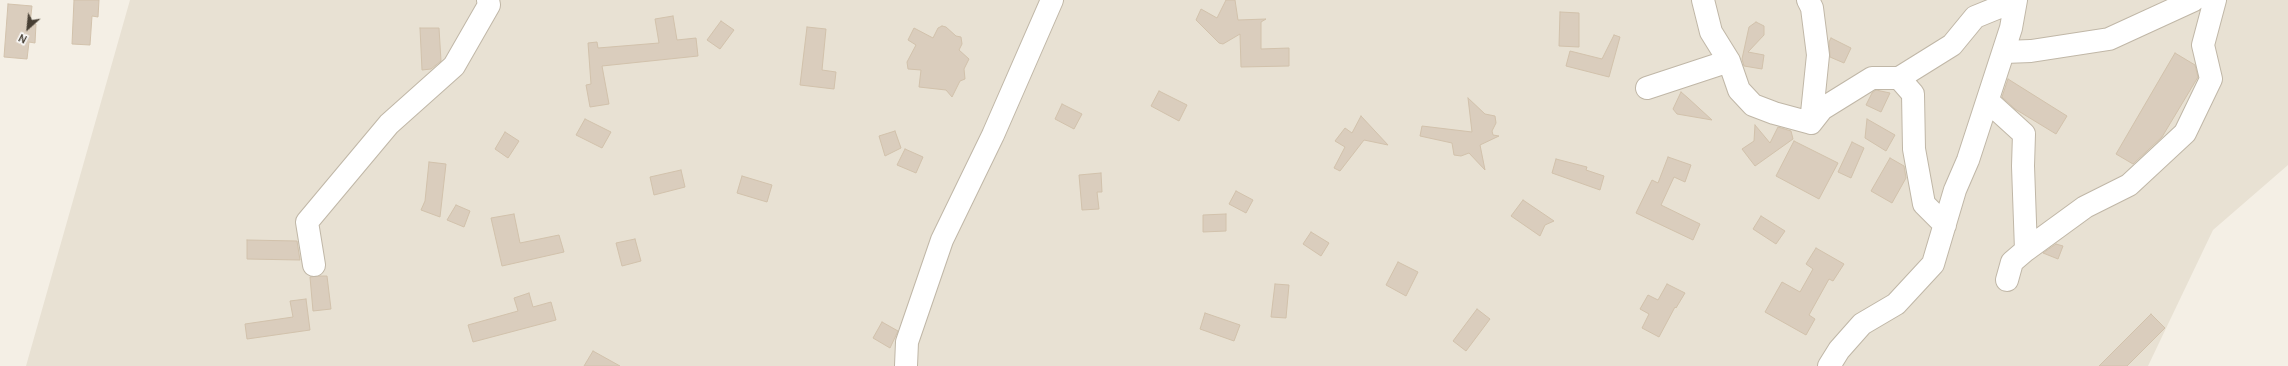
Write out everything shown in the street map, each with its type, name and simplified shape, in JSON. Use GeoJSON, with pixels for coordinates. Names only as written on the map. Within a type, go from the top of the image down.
{"type":"FeatureCollection","features":[{"type":"Feature","properties":{"kind":"street"},"geometry":{"type":"LineString","coordinates":[[314,265],[307,222],[389,124],[454,66],[489,5],[488,0]]}},
{"type":"Feature","properties":{"kind":"street"},"geometry":{"type":"LineString","coordinates":[[906,366],[907,342],[942,240],[993,135],[1052,0]]}},
{"type":"Feature","properties":{"kind":"street"},"geometry":{"type":"LineString","coordinates":[[1703,0],[1711,32],[1729,61],[1739,90],[1753,104],[1774,113],[1810,123]]}},
{"type":"Feature","properties":{"kind":"street"},"geometry":{"type":"LineString","coordinates":[[1808,0],[1812,8],[1818,54],[1810,123]]}},
{"type":"Feature","properties":{"kind":"street"},"geometry":{"type":"LineString","coordinates":[[2004,52],[2031,51],[2109,39],[2194,0]]}},
{"type":"Feature","properties":{"kind":"street"},"geometry":{"type":"LineString","coordinates":[[2008,280],[2012,262],[2026,250],[2085,207],[2129,185],[2185,134],[2211,79],[2203,45],[2215,0]]}},
{"type":"Feature","properties":{"kind":"street"},"geometry":{"type":"LineString","coordinates":[[1810,123],[1822,109],[1872,78],[1899,78],[1952,45],[1975,17],[2002,6],[2015,3],[2011,28],[2004,52],[1968,160],[1955,190],[1933,264],[1896,304],[1862,324],[1839,350],[1829,366]]}},
{"type":"Feature","properties":{"kind":"street"},"geometry":{"type":"LineString","coordinates":[[1647,88],[1729,61]]}},
{"type":"Feature","properties":{"kind":"street"},"geometry":{"type":"LineString","coordinates":[[1899,78],[1913,94],[1914,149],[1924,204],[1945,225]]}},
{"type":"Feature","properties":{"kind":"street"},"geometry":{"type":"LineString","coordinates":[[1988,100],[2024,134],[2023,166],[2026,250]]}},
{"type":"Feature","properties":{"kind":"shaded area"},"geometry":{"type":"Polygon","coordinates":[[[130,0],[2288,0],[2288,165],[2213,230],[2148,366],[26,366],[130,0]]]}},
{"type":"Feature","properties":{"kind":"building"},"geometry":{"type":"Polygon","coordinates":[[[74,0],[99,0],[98,17],[92,16],[90,45],[72,44],[74,0]]]}},
{"type":"Feature","properties":{"kind":"building"},"geometry":{"type":"Polygon","coordinates":[[[1226,0],[1235,0],[1238,20],[1266,19],[1261,22],[1261,49],[1289,48],[1289,66],[1241,67],[1240,34],[1223,44],[1219,43],[1196,20],[1201,9],[1217,18],[1226,0]]]}},
{"type":"Feature","properties":{"kind":"building"},"geometry":{"type":"Polygon","coordinates":[[[8,4],[32,6],[30,24],[36,24],[35,43],[29,42],[27,59],[4,57],[8,4]]]}},
{"type":"Feature","properties":{"kind":"building"},"geometry":{"type":"Polygon","coordinates":[[[1560,12],[1579,13],[1579,47],[1559,46],[1560,12]]]}},
{"type":"Feature","properties":{"kind":"building"},"geometry":{"type":"Polygon","coordinates":[[[673,16],[677,40],[696,38],[698,56],[602,66],[609,104],[590,107],[586,85],[591,84],[588,43],[597,42],[598,48],[659,43],[655,19],[673,16]]]}},
{"type":"Feature","properties":{"kind":"building"},"geometry":{"type":"Polygon","coordinates":[[[721,21],[734,30],[720,49],[707,40],[721,21]]]}},
{"type":"Feature","properties":{"kind":"building"},"geometry":{"type":"Polygon","coordinates":[[[1756,22],[1764,26],[1764,35],[1748,52],[1764,55],[1762,69],[1744,66],[1742,59],[1749,27],[1756,22]]]}},
{"type":"Feature","properties":{"kind":"building"},"geometry":{"type":"Polygon","coordinates":[[[942,26],[946,27],[956,36],[961,37],[962,44],[959,50],[969,59],[964,69],[965,79],[960,81],[952,97],[946,90],[919,87],[921,70],[908,69],[907,62],[916,45],[908,40],[914,28],[933,38],[938,28],[942,26]]]}},
{"type":"Feature","properties":{"kind":"building"},"geometry":{"type":"Polygon","coordinates":[[[807,27],[826,29],[822,70],[836,72],[834,89],[800,85],[807,27]]]}},
{"type":"Feature","properties":{"kind":"building"},"geometry":{"type":"Polygon","coordinates":[[[420,28],[439,28],[441,61],[431,69],[422,70],[420,28]]]}},
{"type":"Feature","properties":{"kind":"building"},"geometry":{"type":"Polygon","coordinates":[[[1614,35],[1620,37],[1609,77],[1566,66],[1570,51],[1602,59],[1614,35]]]}},
{"type":"Feature","properties":{"kind":"building"},"geometry":{"type":"Polygon","coordinates":[[[1831,38],[1851,48],[1844,63],[1830,57],[1829,42],[1831,38]]]}},
{"type":"Feature","properties":{"kind":"building"},"geometry":{"type":"Polygon","coordinates":[[[2175,53],[2195,65],[2198,77],[2162,137],[2133,164],[2116,154],[2175,53]]]}},
{"type":"Feature","properties":{"kind":"building"},"geometry":{"type":"Polygon","coordinates":[[[2008,79],[2067,116],[2056,134],[2015,109],[2002,97],[2008,79]]]}},
{"type":"Feature","properties":{"kind":"building"},"geometry":{"type":"Polygon","coordinates":[[[1876,90],[1890,93],[1881,112],[1866,105],[1872,93],[1876,90]]]}},
{"type":"Feature","properties":{"kind":"building"},"geometry":{"type":"Polygon","coordinates":[[[1159,91],[1187,105],[1179,121],[1151,106],[1159,91]]]}},
{"type":"Feature","properties":{"kind":"building"},"geometry":{"type":"Polygon","coordinates":[[[1681,92],[1712,120],[1677,114],[1673,109],[1681,92]]]}},
{"type":"Feature","properties":{"kind":"building"},"geometry":{"type":"Polygon","coordinates":[[[1468,98],[1485,114],[1495,116],[1496,123],[1492,131],[1493,135],[1499,136],[1480,145],[1485,170],[1469,153],[1461,156],[1454,155],[1452,143],[1420,136],[1422,126],[1472,132],[1468,98]]]}},
{"type":"Feature","properties":{"kind":"building"},"geometry":{"type":"Polygon","coordinates":[[[1062,104],[1082,114],[1074,129],[1055,119],[1062,104]]]}},
{"type":"Feature","properties":{"kind":"building"},"geometry":{"type":"Polygon","coordinates":[[[1361,116],[1388,145],[1364,140],[1340,171],[1334,168],[1345,147],[1335,141],[1345,128],[1352,133],[1361,116]]]}},
{"type":"Feature","properties":{"kind":"building"},"geometry":{"type":"Polygon","coordinates":[[[585,119],[611,132],[602,148],[576,135],[585,119]]]}},
{"type":"Feature","properties":{"kind":"building"},"geometry":{"type":"Polygon","coordinates":[[[1867,119],[1895,135],[1886,151],[1865,138],[1867,119]]]}},
{"type":"Feature","properties":{"kind":"building"},"geometry":{"type":"Polygon","coordinates":[[[1755,125],[1770,143],[1778,127],[1791,131],[1793,139],[1755,166],[1742,149],[1754,141],[1755,125]]]}},
{"type":"Feature","properties":{"kind":"building"},"geometry":{"type":"Polygon","coordinates":[[[895,131],[901,148],[885,156],[879,136],[895,131]]]}},
{"type":"Feature","properties":{"kind":"building"},"geometry":{"type":"Polygon","coordinates":[[[505,132],[519,141],[508,158],[495,149],[505,132]]]}},
{"type":"Feature","properties":{"kind":"building"},"geometry":{"type":"Polygon","coordinates":[[[1794,141],[1838,163],[1819,199],[1776,176],[1794,141]]]}},
{"type":"Feature","properties":{"kind":"building"},"geometry":{"type":"Polygon","coordinates":[[[1852,142],[1864,148],[1851,178],[1838,172],[1852,142]]]}},
{"type":"Feature","properties":{"kind":"building"},"geometry":{"type":"Polygon","coordinates":[[[905,149],[923,157],[916,173],[897,165],[905,149]]]}},
{"type":"Feature","properties":{"kind":"building"},"geometry":{"type":"Polygon","coordinates":[[[1668,157],[1691,165],[1685,182],[1674,177],[1661,205],[1700,224],[1693,240],[1636,213],[1652,180],[1658,183],[1668,157]]]}},
{"type":"Feature","properties":{"kind":"building"},"geometry":{"type":"Polygon","coordinates":[[[1890,158],[1904,166],[1906,178],[1892,203],[1871,191],[1890,158]]]}},
{"type":"Feature","properties":{"kind":"building"},"geometry":{"type":"Polygon","coordinates":[[[1556,159],[1587,167],[1586,170],[1604,176],[1600,190],[1552,173],[1556,159]]]}},
{"type":"Feature","properties":{"kind":"building"},"geometry":{"type":"Polygon","coordinates":[[[429,162],[446,164],[440,217],[421,210],[425,201],[429,162]]]}},
{"type":"Feature","properties":{"kind":"building"},"geometry":{"type":"Polygon","coordinates":[[[681,170],[685,187],[654,195],[650,177],[681,170]]]}},
{"type":"Feature","properties":{"kind":"building"},"geometry":{"type":"Polygon","coordinates":[[[1101,173],[1102,192],[1097,192],[1099,209],[1082,210],[1079,175],[1101,173]]]}},
{"type":"Feature","properties":{"kind":"building"},"geometry":{"type":"Polygon","coordinates":[[[742,176],[772,185],[767,202],[737,193],[742,176]]]}},
{"type":"Feature","properties":{"kind":"building"},"geometry":{"type":"Polygon","coordinates":[[[1236,191],[1253,200],[1246,213],[1229,204],[1236,191]]]}},
{"type":"Feature","properties":{"kind":"building"},"geometry":{"type":"Polygon","coordinates":[[[1523,200],[1554,221],[1545,225],[1540,236],[1511,216],[1523,200]]]}},
{"type":"Feature","properties":{"kind":"building"},"geometry":{"type":"Polygon","coordinates":[[[456,205],[470,211],[464,227],[447,220],[456,205]]]}},
{"type":"Feature","properties":{"kind":"building"},"geometry":{"type":"Polygon","coordinates":[[[514,214],[520,243],[559,235],[564,252],[502,266],[491,218],[514,214]]]}},
{"type":"Feature","properties":{"kind":"building"},"geometry":{"type":"Polygon","coordinates":[[[1226,214],[1226,231],[1203,232],[1203,215],[1226,214]]]}},
{"type":"Feature","properties":{"kind":"building"},"geometry":{"type":"Polygon","coordinates":[[[1761,216],[1785,231],[1776,244],[1753,229],[1761,216]]]}},
{"type":"Feature","properties":{"kind":"building"},"geometry":{"type":"Polygon","coordinates":[[[1311,232],[1329,243],[1321,256],[1303,244],[1311,232]]]}},
{"type":"Feature","properties":{"kind":"building"},"geometry":{"type":"Polygon","coordinates":[[[635,239],[641,261],[622,266],[616,243],[635,239]]]}},
{"type":"Feature","properties":{"kind":"building"},"geometry":{"type":"Polygon","coordinates":[[[247,240],[297,241],[300,260],[247,259],[247,240]]]}},
{"type":"Feature","properties":{"kind":"building"},"geometry":{"type":"Polygon","coordinates":[[[2056,244],[2063,246],[2058,259],[2043,253],[2056,244]]]}},
{"type":"Feature","properties":{"kind":"building"},"geometry":{"type":"Polygon","coordinates":[[[1816,248],[1844,264],[1833,281],[1829,279],[1809,315],[1815,319],[1806,335],[1765,312],[1782,282],[1800,292],[1813,269],[1806,264],[1816,248]]]}},
{"type":"Feature","properties":{"kind":"building"},"geometry":{"type":"Polygon","coordinates":[[[1398,262],[1418,272],[1406,296],[1386,285],[1398,262]]]}},
{"type":"Feature","properties":{"kind":"building"},"geometry":{"type":"Polygon","coordinates":[[[327,276],[331,309],[313,311],[310,277],[327,276]]]}},
{"type":"Feature","properties":{"kind":"building"},"geometry":{"type":"Polygon","coordinates":[[[1275,284],[1289,285],[1286,318],[1271,317],[1275,284]]]}},
{"type":"Feature","properties":{"kind":"building"},"geometry":{"type":"Polygon","coordinates":[[[1667,284],[1685,293],[1676,308],[1675,307],[1659,337],[1642,328],[1649,314],[1640,309],[1648,295],[1658,300],[1667,284]]]}},
{"type":"Feature","properties":{"kind":"building"},"geometry":{"type":"Polygon","coordinates":[[[529,293],[533,307],[551,302],[556,320],[473,342],[468,325],[518,311],[514,298],[529,293]]]}},
{"type":"Feature","properties":{"kind":"building"},"geometry":{"type":"Polygon","coordinates":[[[306,299],[310,330],[247,339],[245,324],[293,317],[290,301],[306,299]]]}},
{"type":"Feature","properties":{"kind":"building"},"geometry":{"type":"Polygon","coordinates":[[[1477,309],[1490,319],[1466,351],[1453,341],[1477,309]]]}},
{"type":"Feature","properties":{"kind":"building"},"geometry":{"type":"Polygon","coordinates":[[[1205,313],[1240,325],[1234,341],[1200,329],[1205,313]]]}},
{"type":"Feature","properties":{"kind":"building"},"geometry":{"type":"Polygon","coordinates":[[[2151,314],[2165,328],[2127,366],[2099,366],[2151,314]]]}},
{"type":"Feature","properties":{"kind":"building"},"geometry":{"type":"Polygon","coordinates":[[[882,322],[898,331],[890,348],[873,338],[882,322]]]}},
{"type":"Feature","properties":{"kind":"building"},"geometry":{"type":"Polygon","coordinates":[[[593,351],[620,366],[584,366],[593,351]]]}}]}
